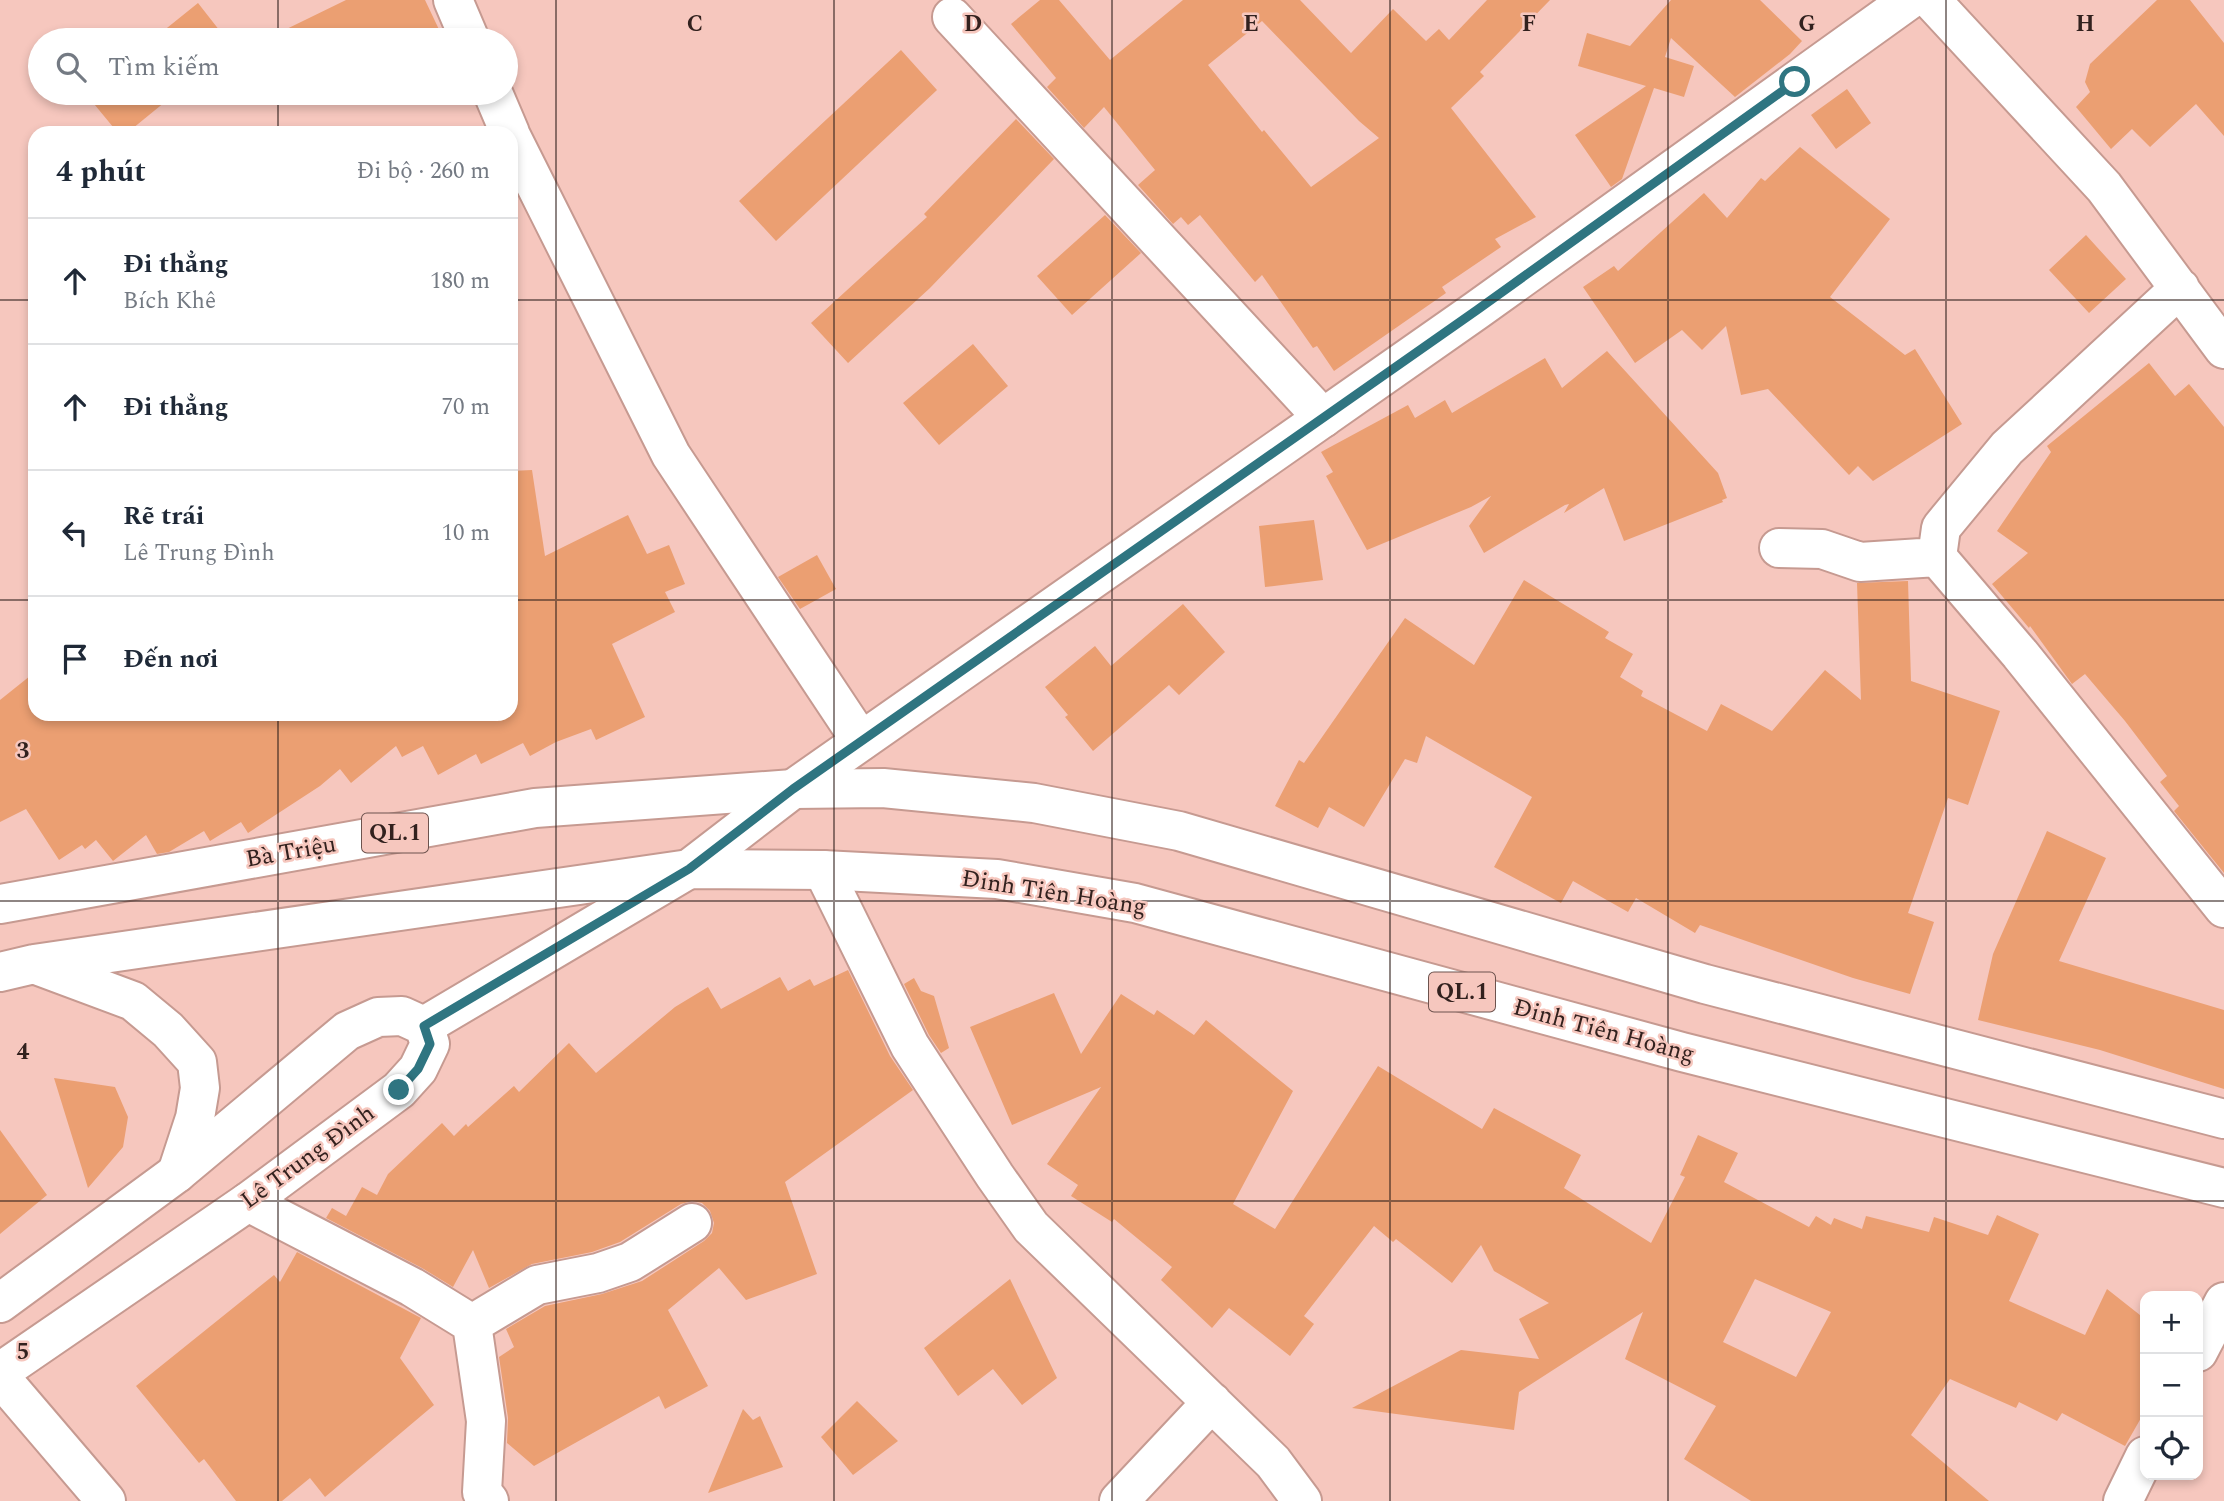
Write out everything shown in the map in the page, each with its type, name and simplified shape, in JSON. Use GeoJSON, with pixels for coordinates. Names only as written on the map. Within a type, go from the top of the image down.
{"type":"FeatureCollection","features":[{"type":"Feature","properties":{"kind":"main road"},"geometry":{"type":"LineString","coordinates":[[453,0],[465,28]]}},
{"type":"Feature","properties":{"kind":"main road"},"geometry":{"type":"LineString","coordinates":[[0,1303],[177,1173],[347,1031],[378,1017],[402,1016],[424,1026],[689,869],[793,789],[1477,310],[1909,0]]}},
{"type":"Feature","properties":{"kind":"main road"},"geometry":{"type":"LineString","coordinates":[[1931,0],[2104,187],[2224,349]]}},
{"type":"Feature","properties":{"kind":"main road"},"geometry":{"type":"LineString","coordinates":[[952,17],[1323,418]]}},
{"type":"Feature","properties":{"kind":"main road"},"geometry":{"type":"LineString","coordinates":[[497,105],[506,126]]}},
{"type":"Feature","properties":{"kind":"main road"},"geometry":{"type":"LineString","coordinates":[[518,151],[671,455],[861,741]]}},
{"type":"Feature","properties":{"kind":"main road"},"geometry":{"type":"LineString","coordinates":[[2180,288],[2007,448],[1941,528],[1937,557],[2021,654],[2224,908]]}},
{"type":"Feature","properties":{"kind":"main road"},"geometry":{"type":"LineString","coordinates":[[1779,548],[1822,549],[1860,562],[1937,557]]}},
{"type":"Feature","properties":{"kind":"main road","name":"QL.1"},"geometry":{"type":"LineString","coordinates":[[793,789],[883,788],[1034,803],[1180,831],[1705,984],[2224,1119]]}},
{"type":"Feature","properties":{"kind":"main road","name":"Bà Triệu"},"geometry":{"type":"LineString","coordinates":[[0,904],[535,808],[793,789]]}},
{"type":"Feature","properties":{"kind":"main road","name":"QL.1"},"geometry":{"type":"LineString","coordinates":[[17,968],[689,869]]}},
{"type":"Feature","properties":{"kind":"main road","name":"Đinh Tiên Hoàng"},"geometry":{"type":"LineString","coordinates":[[689,869],[823,870],[997,879],[1135,903],[1682,1052],[2224,1188]]}},
{"type":"Feature","properties":{"kind":"main road"},"geometry":{"type":"LineString","coordinates":[[823,870],[911,1046],[1031,1227],[1273,1462],[1302,1501]]}},
{"type":"Feature","properties":{"kind":"main road"},"geometry":{"type":"LineString","coordinates":[[17,968],[133,1001],[168,1030],[197,1062],[200,1088],[195,1118],[177,1173]]}},
{"type":"Feature","properties":{"kind":"main road","name":"Lê Trung Đình"},"geometry":{"type":"LineString","coordinates":[[0,1374],[248,1202],[399,1090],[418,1069],[430,1044],[424,1026]]}},
{"type":"Feature","properties":{"kind":"main road"},"geometry":{"type":"LineString","coordinates":[[248,1202],[412,1287],[472,1324]]}},
{"type":"Feature","properties":{"kind":"main road"},"geometry":{"type":"LineString","coordinates":[[472,1324],[537,1284],[598,1273],[630,1262],[692,1223]]}},
{"type":"Feature","properties":{"kind":"main road"},"geometry":{"type":"LineString","coordinates":[[2203,1342],[2224,1302]]}},
{"type":"Feature","properties":{"kind":"main road"},"geometry":{"type":"LineString","coordinates":[[472,1324],[486,1421],[482,1492],[489,1501]]}},
{"type":"Feature","properties":{"kind":"main road"},"geometry":{"type":"LineString","coordinates":[[0,1374],[106,1501]]}},
{"type":"Feature","properties":{"kind":"main road"},"geometry":{"type":"LineString","coordinates":[[1119,1501],[1213,1402]]}},
{"type":"Feature","properties":{"kind":"main road"},"geometry":{"type":"LineString","coordinates":[[2123,1501],[2140,1466]]}},
{"type":"Feature","properties":{"kind":"building"},"geometry":{"type":"Polygon","coordinates":[[[346,0],[425,0],[438,28],[289,28],[346,0]]]}},
{"type":"Feature","properties":{"kind":"building"},"geometry":{"type":"Polygon","coordinates":[[[1040,0],[1059,0],[1110,60],[1183,0],[1300,0],[1351,53],[1393,9],[1426,41],[1439,29],[1449,40],[1487,0],[1550,0],[1480,72],[1484,76],[1451,108],[1536,217],[1495,239],[1501,247],[1442,287],[1446,293],[1334,371],[1317,346],[1313,348],[1262,275],[1255,282],[1200,215],[1188,225],[1181,217],[1173,224],[1138,185],[1155,170],[1104,107],[1084,128],[1047,87],[1056,78],[1011,24],[1040,0]],[[1262,21],[1208,65],[1311,187],[1379,138],[1359,121],[1262,21]]]}},
{"type":"Feature","properties":{"kind":"building"},"geometry":{"type":"Polygon","coordinates":[[[1671,0],[1760,0],[1802,41],[1790,54],[1735,97],[1671,38],[1665,57],[1694,66],[1684,97],[1654,88],[1622,179],[1611,187],[1575,135],[1646,86],[1578,66],[1587,33],[1630,46],[1671,0]]]}},
{"type":"Feature","properties":{"kind":"building"},"geometry":{"type":"Polygon","coordinates":[[[2157,0],[2190,0],[2224,43],[2224,136],[2196,104],[2150,147],[2132,129],[2111,149],[2076,107],[2090,92],[2085,82],[2090,64],[2157,0]]]}},
{"type":"Feature","properties":{"kind":"building"},"geometry":{"type":"Polygon","coordinates":[[[198,3],[218,28],[167,28],[198,3]]]}},
{"type":"Feature","properties":{"kind":"building"},"geometry":{"type":"Polygon","coordinates":[[[901,50],[937,90],[776,241],[739,201],[901,50]]]}},
{"type":"Feature","properties":{"kind":"building"},"geometry":{"type":"Polygon","coordinates":[[[1847,89],[1871,123],[1836,149],[1811,115],[1847,89]]]}},
{"type":"Feature","properties":{"kind":"building"},"geometry":{"type":"Polygon","coordinates":[[[95,105],[161,105],[136,126],[112,126],[95,105]]]}},
{"type":"Feature","properties":{"kind":"building"},"geometry":{"type":"Polygon","coordinates":[[[1016,119],[1054,159],[930,288],[848,363],[811,323],[927,217],[924,214],[1016,119]]]}},
{"type":"Feature","properties":{"kind":"building"},"geometry":{"type":"Polygon","coordinates":[[[1800,147],[1890,219],[1830,297],[1905,355],[1915,349],[1962,424],[1873,481],[1858,466],[1849,475],[1768,389],[1741,395],[1726,326],[1702,350],[1682,330],[1635,363],[1583,287],[1614,266],[1618,271],[1704,193],[1727,218],[1761,178],[1765,181],[1800,147]]]}},
{"type":"Feature","properties":{"kind":"building"},"geometry":{"type":"Polygon","coordinates":[[[1105,215],[1141,253],[1072,315],[1037,276],[1105,215]]]}},
{"type":"Feature","properties":{"kind":"building"},"geometry":{"type":"Polygon","coordinates":[[[2086,235],[2126,279],[2089,313],[2049,270],[2086,235]]]}},
{"type":"Feature","properties":{"kind":"building"},"geometry":{"type":"Polygon","coordinates":[[[973,344],[1008,386],[939,445],[903,403],[973,344]]]}},
{"type":"Feature","properties":{"kind":"building"},"geometry":{"type":"Polygon","coordinates":[[[1607,351],[1718,473],[1727,498],[1722,500],[1723,502],[1624,541],[1604,488],[1564,513],[1569,504],[1565,505],[1484,553],[1469,526],[1491,496],[1367,550],[1326,476],[1333,472],[1321,452],[1408,405],[1415,418],[1445,400],[1452,413],[1545,358],[1562,388],[1607,351]]]}},
{"type":"Feature","properties":{"kind":"building"},"geometry":{"type":"Polygon","coordinates":[[[2149,363],[2175,396],[2189,384],[2224,427],[2224,873],[2174,811],[2179,806],[2160,782],[2167,776],[2125,721],[2085,674],[2072,684],[2030,626],[2029,628],[1992,584],[2028,553],[1997,531],[2051,452],[2047,446],[2149,363]]]}},
{"type":"Feature","properties":{"kind":"building"},"geometry":{"type":"Polygon","coordinates":[[[532,470],[545,556],[628,515],[647,554],[669,545],[685,584],[665,592],[675,612],[612,644],[645,717],[596,740],[591,729],[556,742],[530,756],[523,743],[481,764],[476,754],[438,775],[423,746],[402,757],[396,746],[351,783],[340,769],[320,786],[248,833],[241,822],[210,841],[204,831],[169,852],[157,854],[146,835],[113,861],[96,840],[85,849],[82,845],[59,860],[26,809],[0,822],[0,700],[28,678],[28,721],[518,721],[518,471],[532,470]]]}},
{"type":"Feature","properties":{"kind":"building"},"geometry":{"type":"Polygon","coordinates":[[[1314,520],[1323,580],[1265,587],[1259,526],[1314,520]]]}},
{"type":"Feature","properties":{"kind":"building"},"geometry":{"type":"Polygon","coordinates":[[[817,555],[836,589],[800,609],[778,577],[817,555]]]}},
{"type":"Feature","properties":{"kind":"building"},"geometry":{"type":"Polygon","coordinates":[[[1524,580],[1609,632],[1605,638],[1633,654],[1620,677],[1643,691],[1641,696],[1707,731],[1721,704],[1772,731],[1825,670],[1861,700],[1857,583],[1908,581],[1911,681],[2000,711],[1968,805],[1948,798],[1908,913],[1934,922],[1910,994],[1853,978],[1700,925],[1695,933],[1636,898],[1628,912],[1573,881],[1561,903],[1494,867],[1532,797],[1426,736],[1417,763],[1405,759],[1364,827],[1329,807],[1318,828],[1275,806],[1299,760],[1304,763],[1405,618],[1474,665],[1524,580]]]}},
{"type":"Feature","properties":{"kind":"building"},"geometry":{"type":"Polygon","coordinates":[[[1183,604],[1225,652],[1179,695],[1169,685],[1093,751],[1045,687],[1095,646],[1111,666],[1183,604]]]}},
{"type":"Feature","properties":{"kind":"building"},"geometry":{"type":"Polygon","coordinates":[[[2047,831],[2106,858],[2059,961],[2224,1010],[2224,1089],[2100,1050],[1978,1020],[1993,954],[2047,831]]]}},
{"type":"Feature","properties":{"kind":"building"},"geometry":{"type":"Polygon","coordinates":[[[848,970],[890,1056],[913,1090],[785,1182],[817,1274],[746,1300],[719,1268],[668,1310],[708,1386],[665,1409],[659,1396],[534,1466],[507,1443],[508,1418],[499,1357],[514,1347],[506,1329],[545,1306],[602,1294],[642,1281],[712,1233],[714,1223],[710,1211],[702,1203],[692,1201],[681,1204],[620,1242],[592,1252],[532,1264],[489,1288],[473,1250],[453,1287],[326,1218],[332,1208],[346,1216],[362,1187],[377,1195],[388,1174],[442,1123],[454,1136],[514,1086],[519,1092],[569,1043],[596,1073],[675,1007],[708,987],[721,1009],[780,977],[788,991],[810,979],[814,986],[848,970]]]}},
{"type":"Feature","properties":{"kind":"building"},"geometry":{"type":"Polygon","coordinates":[[[914,978],[921,991],[934,996],[949,1048],[941,1053],[904,984],[914,978]]]}},
{"type":"Feature","properties":{"kind":"building"},"geometry":{"type":"Polygon","coordinates":[[[1054,993],[1081,1054],[1121,994],[1154,1015],[1157,1010],[1194,1035],[1206,1020],[1293,1091],[1233,1204],[1275,1229],[1378,1066],[1482,1129],[1494,1108],[1581,1155],[1564,1188],[1651,1243],[1685,1177],[1680,1175],[1698,1135],[1738,1153],[1724,1182],[1809,1227],[1816,1216],[1831,1225],[1834,1218],[1862,1229],[1866,1216],[1929,1232],[1934,1217],[1988,1235],[1997,1215],[2039,1234],[2009,1301],[2085,1335],[2107,1289],[2140,1315],[2140,1420],[2125,1446],[2062,1413],[2057,1421],[2019,1402],[2016,1408],[1950,1379],[1911,1435],[1989,1501],[1751,1501],[1684,1459],[1716,1406],[1625,1359],[1643,1312],[1519,1392],[1514,1430],[1352,1408],[1461,1350],[1539,1359],[1519,1319],[1549,1303],[1494,1271],[1481,1245],[1452,1283],[1396,1239],[1393,1242],[1374,1226],[1304,1316],[1314,1324],[1290,1356],[1229,1308],[1212,1328],[1161,1280],[1172,1267],[1114,1219],[1112,1222],[1071,1196],[1078,1185],[1047,1164],[1101,1087],[1012,1125],[970,1027],[1054,993]],[[1755,1279],[1723,1342],[1796,1377],[1831,1312],[1755,1279]]]}},
{"type":"Feature","properties":{"kind":"building"},"geometry":{"type":"Polygon","coordinates":[[[54,1078],[115,1087],[128,1117],[123,1147],[88,1188],[54,1078]]]}},
{"type":"Feature","properties":{"kind":"building"},"geometry":{"type":"Polygon","coordinates":[[[0,1130],[47,1195],[0,1234],[0,1130]]]}},
{"type":"Feature","properties":{"kind":"building"},"geometry":{"type":"Polygon","coordinates":[[[297,1252],[421,1318],[400,1358],[434,1405],[325,1497],[310,1478],[282,1501],[236,1501],[204,1459],[199,1463],[136,1386],[274,1275],[280,1282],[297,1252]]]}},
{"type":"Feature","properties":{"kind":"building"},"geometry":{"type":"Polygon","coordinates":[[[1010,1279],[1057,1378],[1022,1405],[993,1369],[958,1396],[924,1348],[1010,1279]]]}},
{"type":"Feature","properties":{"kind":"building"},"geometry":{"type":"Polygon","coordinates":[[[857,1401],[898,1441],[853,1475],[821,1437],[857,1401]]]}},
{"type":"Feature","properties":{"kind":"building"},"geometry":{"type":"Polygon","coordinates":[[[743,1409],[753,1420],[760,1416],[783,1467],[708,1493],[743,1409]]]}},
{"type":"Feature","properties":{"kind":"route"},"geometry":{"type":"LineString","coordinates":[[399,1090],[418,1069],[430,1044],[424,1026],[689,869],[793,789],[1477,310],[1795,82]]}}]}
